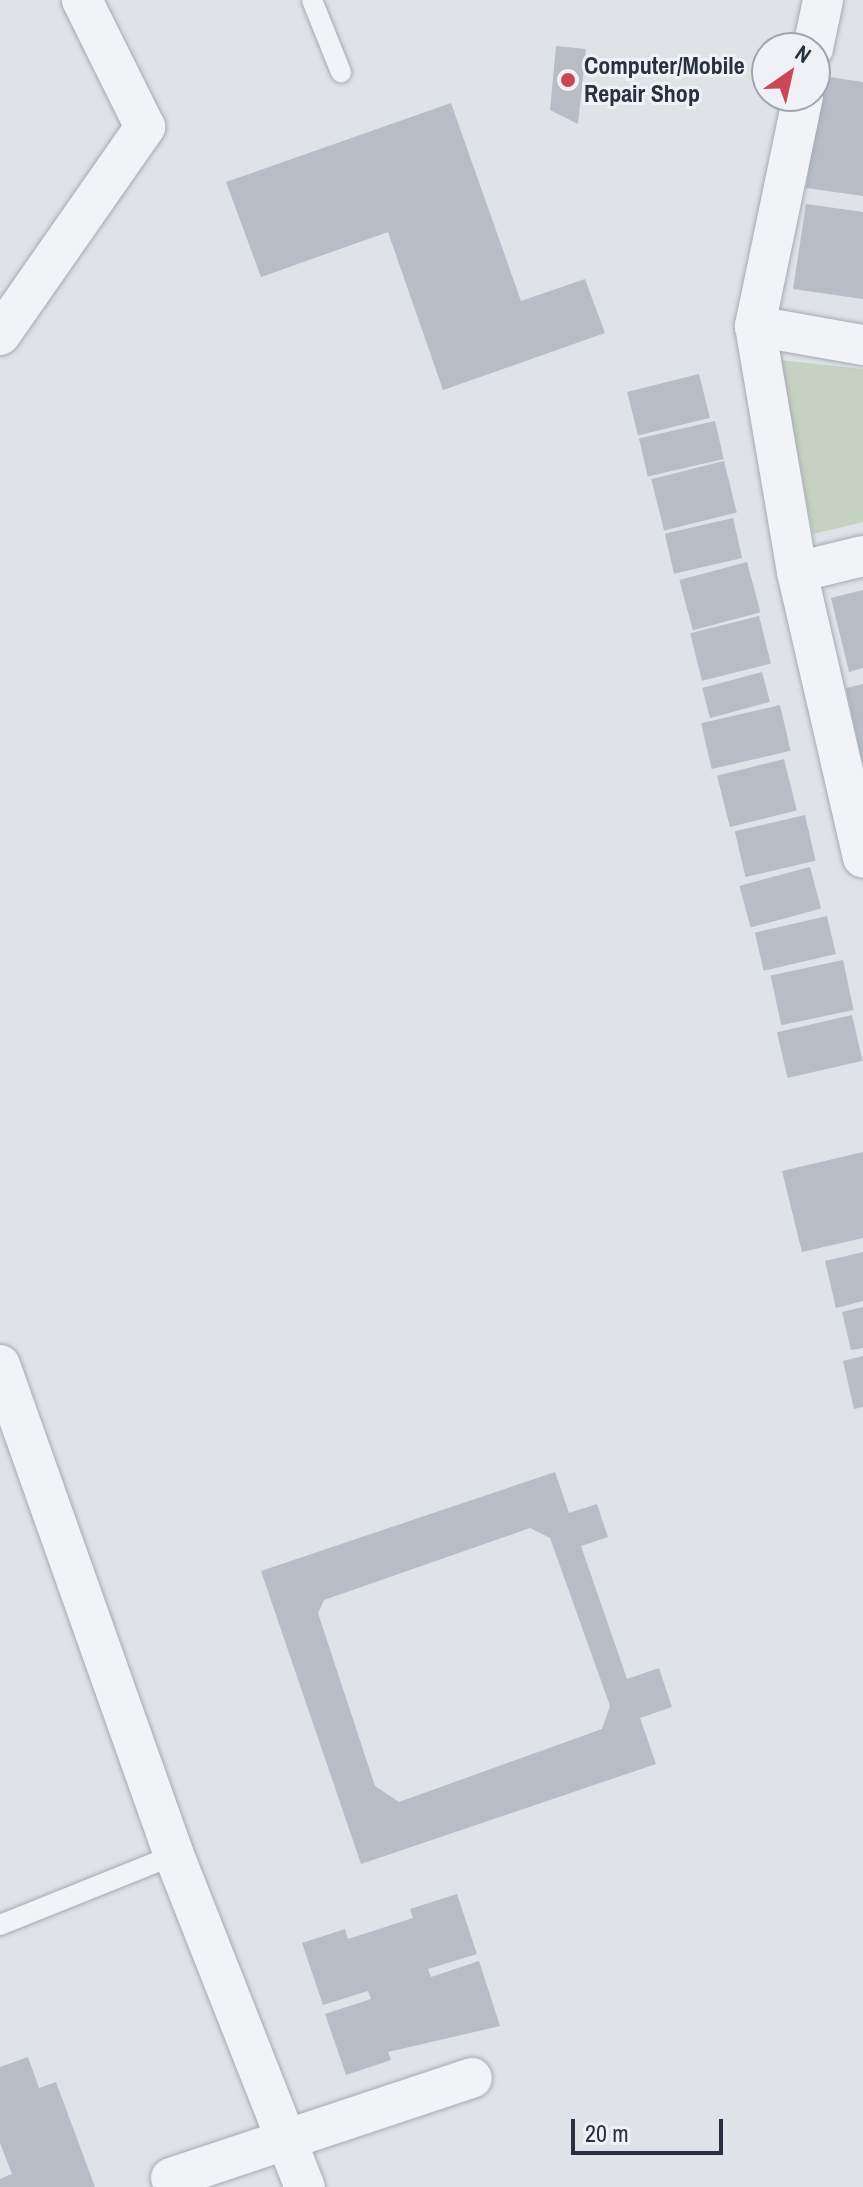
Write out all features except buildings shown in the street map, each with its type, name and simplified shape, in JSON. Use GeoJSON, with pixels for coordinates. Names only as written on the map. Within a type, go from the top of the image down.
{"type":"FeatureCollection","features":[{"type":"Feature","properties":{"kind":"street"},"geometry":{"type":"LineString","coordinates":[[0,335],[145,127],[82,0]]}},
{"type":"Feature","properties":{"kind":"street"},"geometry":{"type":"LineString","coordinates":[[816,32],[823,0]]}},
{"type":"Feature","properties":{"kind":"street"},"geometry":{"type":"LineString","coordinates":[[800,112],[755,326],[797,572],[860,834]]}},
{"type":"Feature","properties":{"kind":"street"},"geometry":{"type":"LineString","coordinates":[[755,326],[863,345]]}},
{"type":"Feature","properties":{"kind":"street"},"geometry":{"type":"LineString","coordinates":[[797,572],[863,556]]}},
{"type":"Feature","properties":{"kind":"street"},"geometry":{"type":"LineString","coordinates":[[0,1365],[174,1855],[305,2187]]}},
{"type":"Feature","properties":{"kind":"street"},"geometry":{"type":"LineString","coordinates":[[171,2178],[472,2078]]}},
{"type":"Feature","properties":{"kind":"lane"},"geometry":{"type":"LineString","coordinates":[[312,0],[341,72]]}},
{"type":"Feature","properties":{"kind":"lane"},"geometry":{"type":"LineString","coordinates":[[0,1925],[174,1855]]}},
{"type":"Feature","properties":{"kind":"green space"},"geometry":{"type":"Polygon","coordinates":[[[780,360],[863,369],[863,522],[813,534],[780,360]]]}},
{"type":"Feature","properties":{"kind":"place","name":"Computer/Mobile Repair Shop"},"geometry":{"type":"Point","coordinates":[568,80]}}]}
